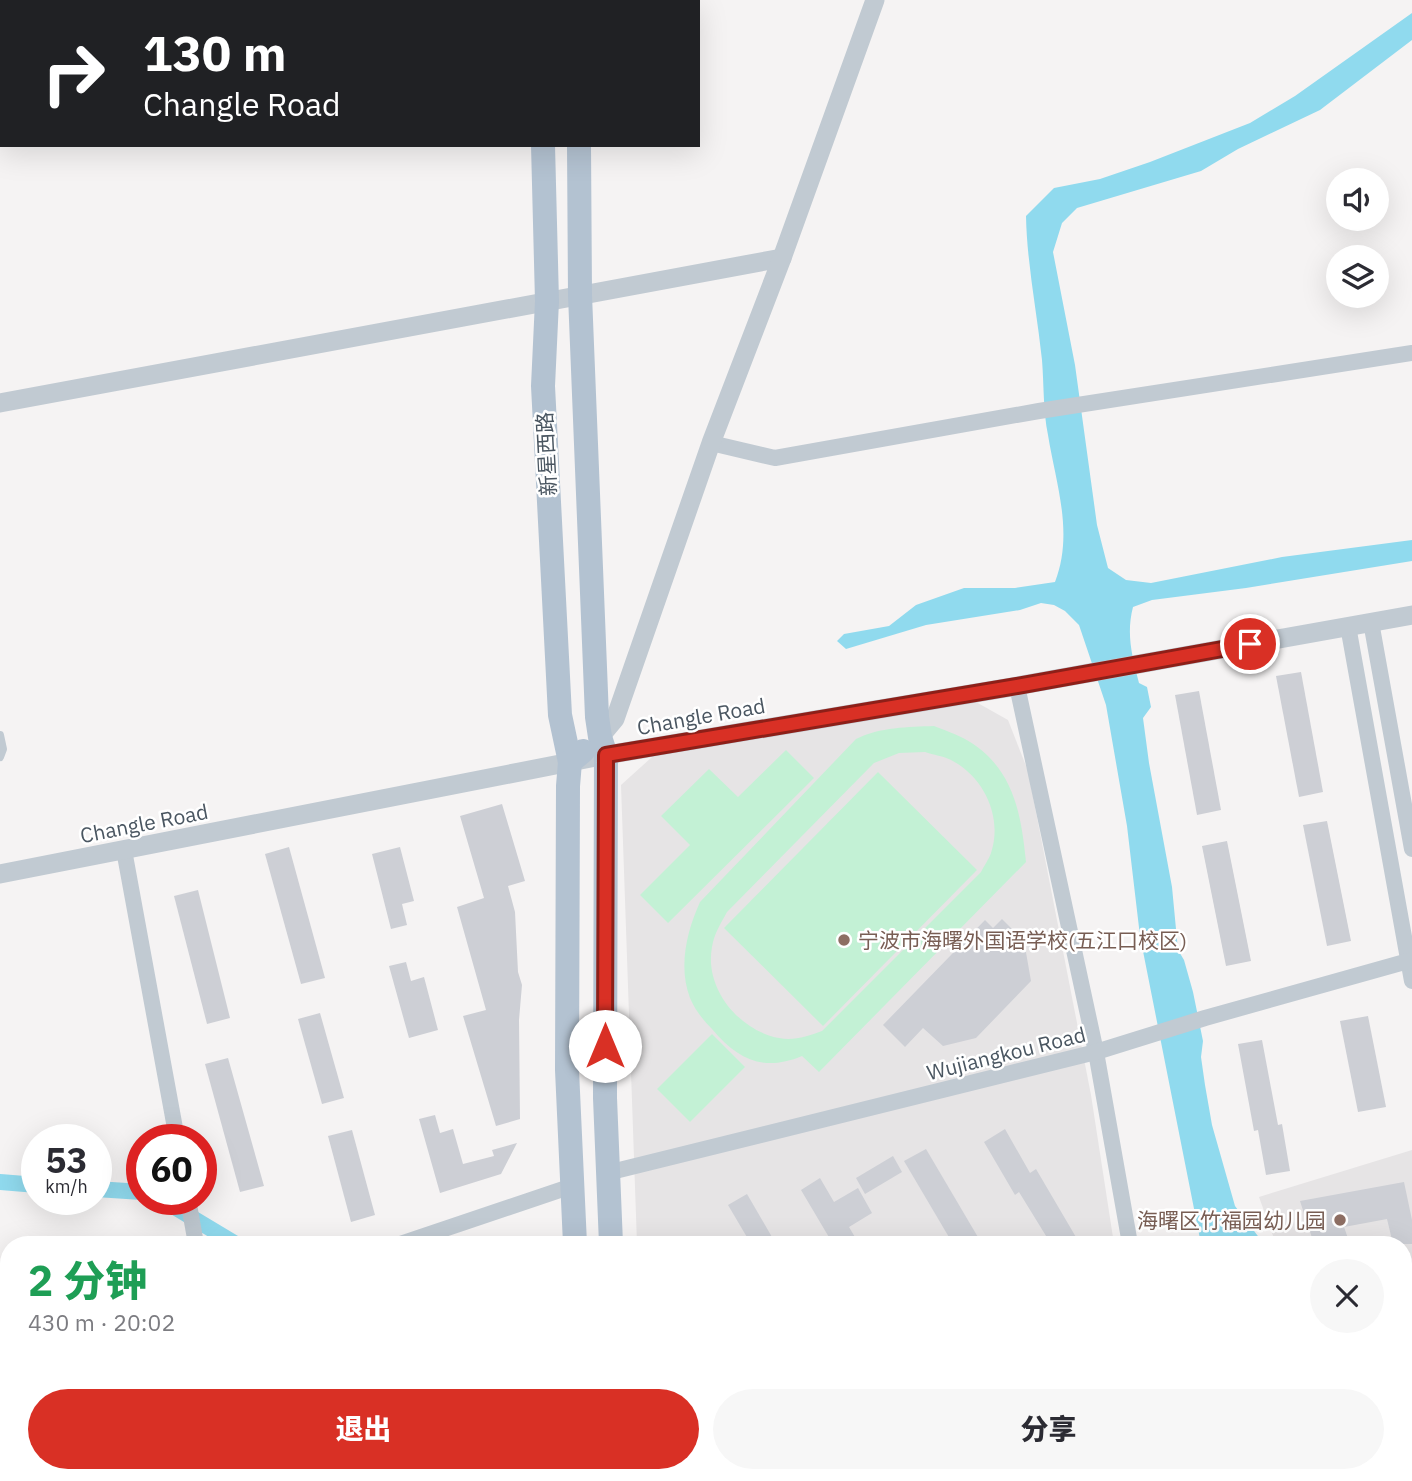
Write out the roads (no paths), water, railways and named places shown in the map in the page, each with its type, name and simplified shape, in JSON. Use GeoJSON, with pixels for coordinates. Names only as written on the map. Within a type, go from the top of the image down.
{"type":"FeatureCollection","features":[{"type":"Feature","properties":{"kind":"main road","name":"新星西路"},"geometry":{"type":"LineString","coordinates":[[543,147],[547,301],[543,386],[560,715],[570,762],[567,1069],[575,1236]]}},
{"type":"Feature","properties":{"kind":"main road","name":"新星西路"},"geometry":{"type":"LineString","coordinates":[[579,147],[580,295],[597,717],[603,746],[604,1098],[611,1236]]}},
{"type":"Feature","properties":{"kind":"main road"},"geometry":{"type":"LineString","coordinates":[[570,762],[603,746]]}},
{"type":"Feature","properties":{"kind":"street"},"geometry":{"type":"LineString","coordinates":[[603,746],[615,719],[711,443],[876,0]]}},
{"type":"Feature","properties":{"kind":"street"},"geometry":{"type":"LineString","coordinates":[[0,403],[782,258]]}},
{"type":"Feature","properties":{"kind":"street"},"geometry":{"type":"LineString","coordinates":[[711,443],[775,458],[1039,411],[1412,353]]}},
{"type":"Feature","properties":{"kind":"street","name":"Changle Road"},"geometry":{"type":"LineString","coordinates":[[603,746],[1017,686],[1412,615]]}},
{"type":"Feature","properties":{"kind":"street"},"geometry":{"type":"LineString","coordinates":[[1371,622],[1412,849]]}},
{"type":"Feature","properties":{"kind":"street"},"geometry":{"type":"LineString","coordinates":[[1348,626],[1412,981]]}},
{"type":"Feature","properties":{"kind":"street"},"geometry":{"type":"LineString","coordinates":[[1017,686],[1096,1052],[1129,1236]]}},
{"type":"Feature","properties":{"kind":"street","name":"Changle Road"},"geometry":{"type":"LineString","coordinates":[[0,874],[570,762]]}},
{"type":"Feature","properties":{"kind":"street"},"geometry":{"type":"LineString","coordinates":[[124,850],[174,1124]]}},
{"type":"Feature","properties":{"kind":"street","name":"Wujiangkou Road"},"geometry":{"type":"LineString","coordinates":[[607,1173],[1096,1052],[1205,1017],[1410,961]]}},
{"type":"Feature","properties":{"kind":"street"},"geometry":{"type":"LineString","coordinates":[[423,1236],[572,1185]]}},
{"type":"Feature","properties":{"kind":"street"},"geometry":{"type":"LineString","coordinates":[[191,1215],[195,1236]]}},
{"type":"Feature","properties":{"kind":"lane"},"geometry":{"type":"LineString","coordinates":[[0,735],[3,749],[0,757]]}},
{"type":"Feature","properties":{"kind":"water"},"geometry":{"type":"Polygon","coordinates":[[[1412,13],[1412,40],[1320,110],[1238,149],[1201,171],[1077,208],[1062,223],[1053,252],[1075,365],[1097,525],[1108,568],[1126,580],[1151,583],[1282,557],[1412,540],[1412,561],[1152,600],[1133,607],[1131,645],[1139,683],[1147,687],[1151,707],[1143,718],[1149,763],[1172,887],[1178,950],[1184,960],[1193,992],[1203,1041],[1201,1057],[1212,1125],[1235,1206],[1258,1236],[1199,1236],[1140,936],[1127,826],[1106,705],[1079,625],[1065,611],[1054,605],[1041,603],[1020,610],[926,625],[846,649],[837,641],[844,634],[889,626],[916,605],[964,588],[1015,588],[1055,582],[1063,545],[1062,508],[1045,416],[1042,360],[1026,216],[1054,188],[1100,179],[1150,162],[1250,123],[1295,96],[1412,13]]]}},
{"type":"Feature","properties":{"kind":"waterway"},"geometry":{"type":"LineString","coordinates":[[0,1182],[21,1184]]}},
{"type":"Feature","properties":{"kind":"waterway"},"geometry":{"type":"LineString","coordinates":[[112,1190],[126,1191]]}},
{"type":"Feature","properties":{"kind":"waterway"},"geometry":{"type":"LineString","coordinates":[[188,1215],[223,1236]]}},
{"type":"Feature","properties":{"kind":"place","name":"宁波市海曙外国语学校(五江口校区)"},"geometry":{"type":"Point","coordinates":[844,940]}},
{"type":"Feature","properties":{"kind":"place","name":"海曙区竹福园幼儿园"},"geometry":{"type":"Point","coordinates":[1340,1220]}}]}
